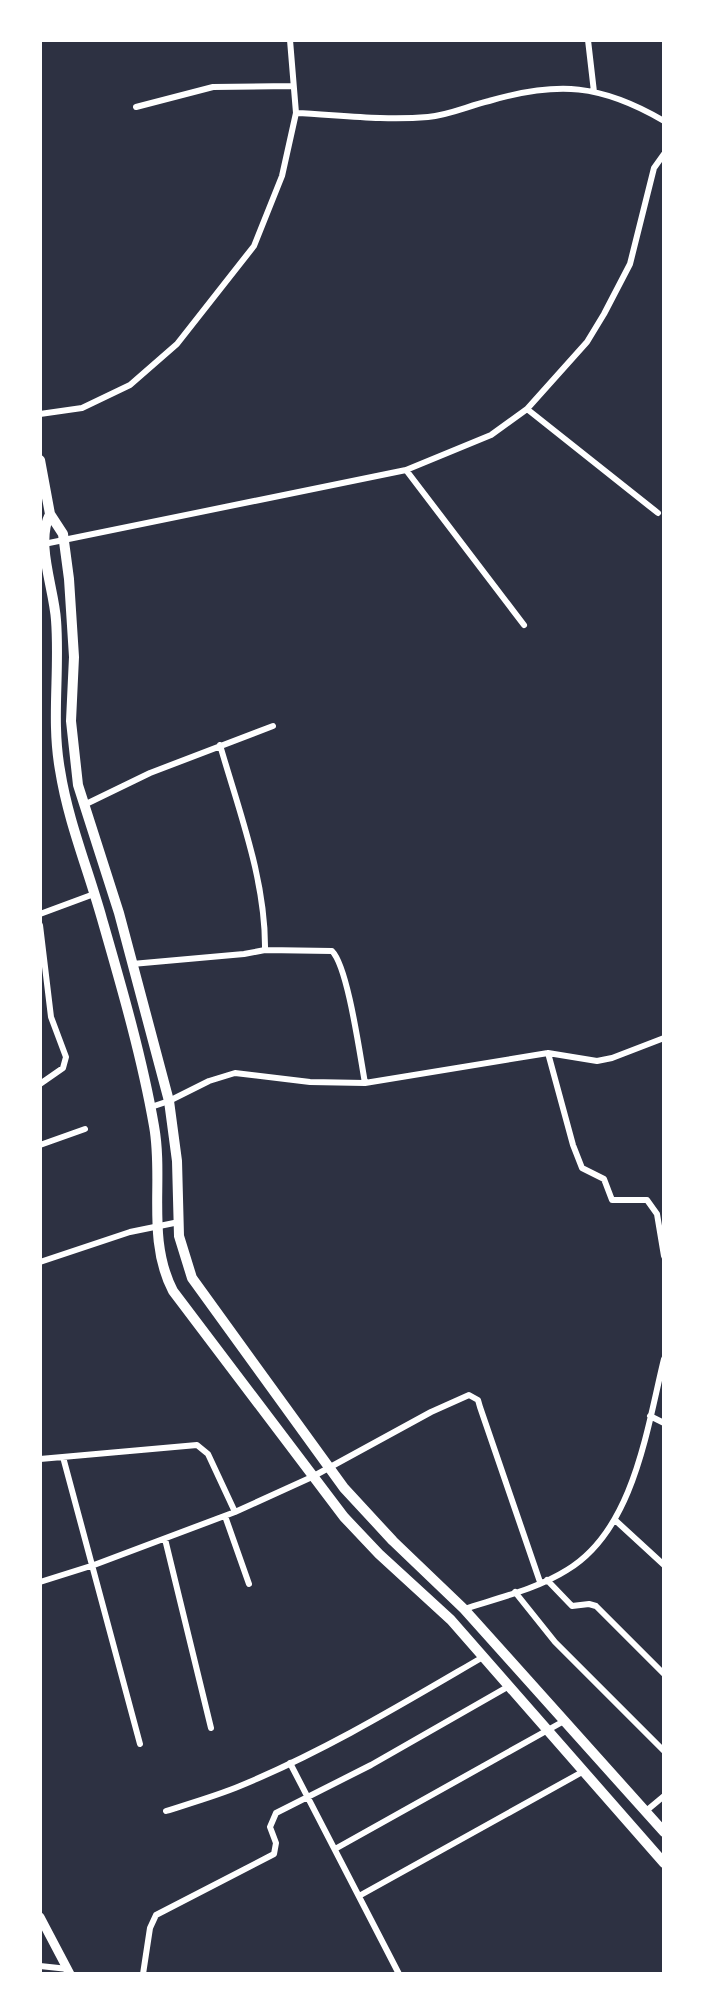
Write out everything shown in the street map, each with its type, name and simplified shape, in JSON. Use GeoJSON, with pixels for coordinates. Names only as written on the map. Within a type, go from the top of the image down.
{"type":"FeatureCollection","features":[{"type":"Feature","properties":{"kind":"main road"},"geometry":{"type":"LineString","coordinates":[[40,460],[50,514],[60,529],[64,541],[74,638],[72,742],[83,806],[119,913],[169,1101],[177,1161],[182,1251],[199,1290],[328,1468],[376,1524],[464,1609],[663,1832]]}},
{"type":"Feature","properties":{"kind":"main road"},"geometry":{"type":"LineString","coordinates":[[50,514],[43,532],[42,544],[56,619],[54,702],[59,769],[69,812],[102,919],[151,1107],[159,1167],[157,1227],[160,1260],[173,1291],[312,1478],[362,1536],[451,1620],[663,1863]]}},
{"type":"Feature","properties":{"kind":"main road"},"geometry":{"type":"LineString","coordinates":[[102,919],[119,913]]}},
{"type":"Feature","properties":{"kind":"main road"},"geometry":{"type":"LineString","coordinates":[[127,1015],[144,1011]]}},
{"type":"Feature","properties":{"kind":"street"},"geometry":{"type":"LineString","coordinates":[[40,414],[82,408],[124,388],[177,344],[254,246],[282,176],[296,113],[290,40]]}},
{"type":"Feature","properties":{"kind":"street"},"geometry":{"type":"LineString","coordinates":[[588,40],[594,92]]}},
{"type":"Feature","properties":{"kind":"street"},"geometry":{"type":"LineString","coordinates":[[136,107],[213,87],[293,86]]}},
{"type":"Feature","properties":{"kind":"street"},"geometry":{"type":"LineString","coordinates":[[296,113],[404,119],[452,113],[491,100],[556,87],[594,92],[642,108],[663,121]]}},
{"type":"Feature","properties":{"kind":"street"},"geometry":{"type":"LineString","coordinates":[[42,544],[406,470],[475,444],[527,409],[587,342],[630,264],[654,168],[663,154]]}},
{"type":"Feature","properties":{"kind":"street"},"geometry":{"type":"LineString","coordinates":[[527,409],[658,513]]}},
{"type":"Feature","properties":{"kind":"street"},"geometry":{"type":"LineString","coordinates":[[406,470],[524,625]]}},
{"type":"Feature","properties":{"kind":"street"},"geometry":{"type":"LineString","coordinates":[[83,806],[150,773],[273,726]]}},
{"type":"Feature","properties":{"kind":"street"},"geometry":{"type":"LineString","coordinates":[[220,745],[253,860],[266,928],[266,950]]}},
{"type":"Feature","properties":{"kind":"street"},"geometry":{"type":"LineString","coordinates":[[40,914],[94,894]]}},
{"type":"Feature","properties":{"kind":"street"},"geometry":{"type":"LineString","coordinates":[[40,926],[51,1017],[66,1057],[63,1068],[40,1084]]}},
{"type":"Feature","properties":{"kind":"street"},"geometry":{"type":"LineString","coordinates":[[132,964],[266,950],[327,949],[336,954],[349,1002],[365,1083]]}},
{"type":"Feature","properties":{"kind":"street"},"geometry":{"type":"LineString","coordinates":[[151,1107],[169,1101],[209,1081],[235,1073],[310,1082],[365,1083],[548,1053],[597,1061],[612,1058],[663,1038]]}},
{"type":"Feature","properties":{"kind":"street"},"geometry":{"type":"LineString","coordinates":[[548,1053],[570,1134],[582,1168],[604,1179],[612,1200],[646,1200],[660,1213],[663,1256]]}},
{"type":"Feature","properties":{"kind":"street"},"geometry":{"type":"LineString","coordinates":[[41,1144],[85,1129]]}},
{"type":"Feature","properties":{"kind":"street"},"geometry":{"type":"LineString","coordinates":[[40,1262],[130,1232],[179,1222]]}},
{"type":"Feature","properties":{"kind":"street"},"geometry":{"type":"LineString","coordinates":[[464,1609],[543,1581],[582,1560],[615,1520],[624,1503],[650,1416],[663,1359]]}},
{"type":"Feature","properties":{"kind":"street"},"geometry":{"type":"LineString","coordinates":[[40,1582],[94,1565],[236,1512],[312,1478],[431,1412],[463,1397],[474,1397],[480,1407],[543,1581],[572,1606],[589,1604],[596,1606],[663,1674]]}},
{"type":"Feature","properties":{"kind":"street"},"geometry":{"type":"LineString","coordinates":[[650,1416],[663,1423]]}},
{"type":"Feature","properties":{"kind":"street"},"geometry":{"type":"LineString","coordinates":[[40,1459],[197,1445],[208,1454],[236,1512]]}},
{"type":"Feature","properties":{"kind":"street"},"geometry":{"type":"LineString","coordinates":[[63,1458],[94,1565],[140,1744]]}},
{"type":"Feature","properties":{"kind":"street"},"geometry":{"type":"LineString","coordinates":[[225,1516],[249,1584]]}},
{"type":"Feature","properties":{"kind":"street"},"geometry":{"type":"LineString","coordinates":[[615,1520],[663,1565]]}},
{"type":"Feature","properties":{"kind":"street"},"geometry":{"type":"LineString","coordinates":[[165,1539],[212,1728]]}},
{"type":"Feature","properties":{"kind":"street"},"geometry":{"type":"LineString","coordinates":[[515,1592],[555,1641],[663,1751]]}},
{"type":"Feature","properties":{"kind":"street"},"geometry":{"type":"LineString","coordinates":[[166,1811],[239,1787],[290,1763],[369,1723],[483,1657]]}},
{"type":"Feature","properties":{"kind":"street"},"geometry":{"type":"LineString","coordinates":[[143,1974],[150,1928],[156,1915],[274,1854],[276,1843],[270,1827],[273,1817],[307,1796],[371,1765],[508,1686]]}},
{"type":"Feature","properties":{"kind":"street"},"geometry":{"type":"LineString","coordinates":[[335,1849],[564,1721]]}},
{"type":"Feature","properties":{"kind":"street"},"geometry":{"type":"LineString","coordinates":[[290,1763],[399,1974]]}},
{"type":"Feature","properties":{"kind":"street"},"geometry":{"type":"LineString","coordinates":[[359,1896],[584,1771]]}},
{"type":"Feature","properties":{"kind":"street"},"geometry":{"type":"LineString","coordinates":[[646,1811],[663,1796]]}},
{"type":"Feature","properties":{"kind":"street"},"geometry":{"type":"LineString","coordinates":[[40,1917],[69,1971]]}},
{"type":"Feature","properties":{"kind":"street"},"geometry":{"type":"LineString","coordinates":[[44,1969],[69,1971]]}}]}
